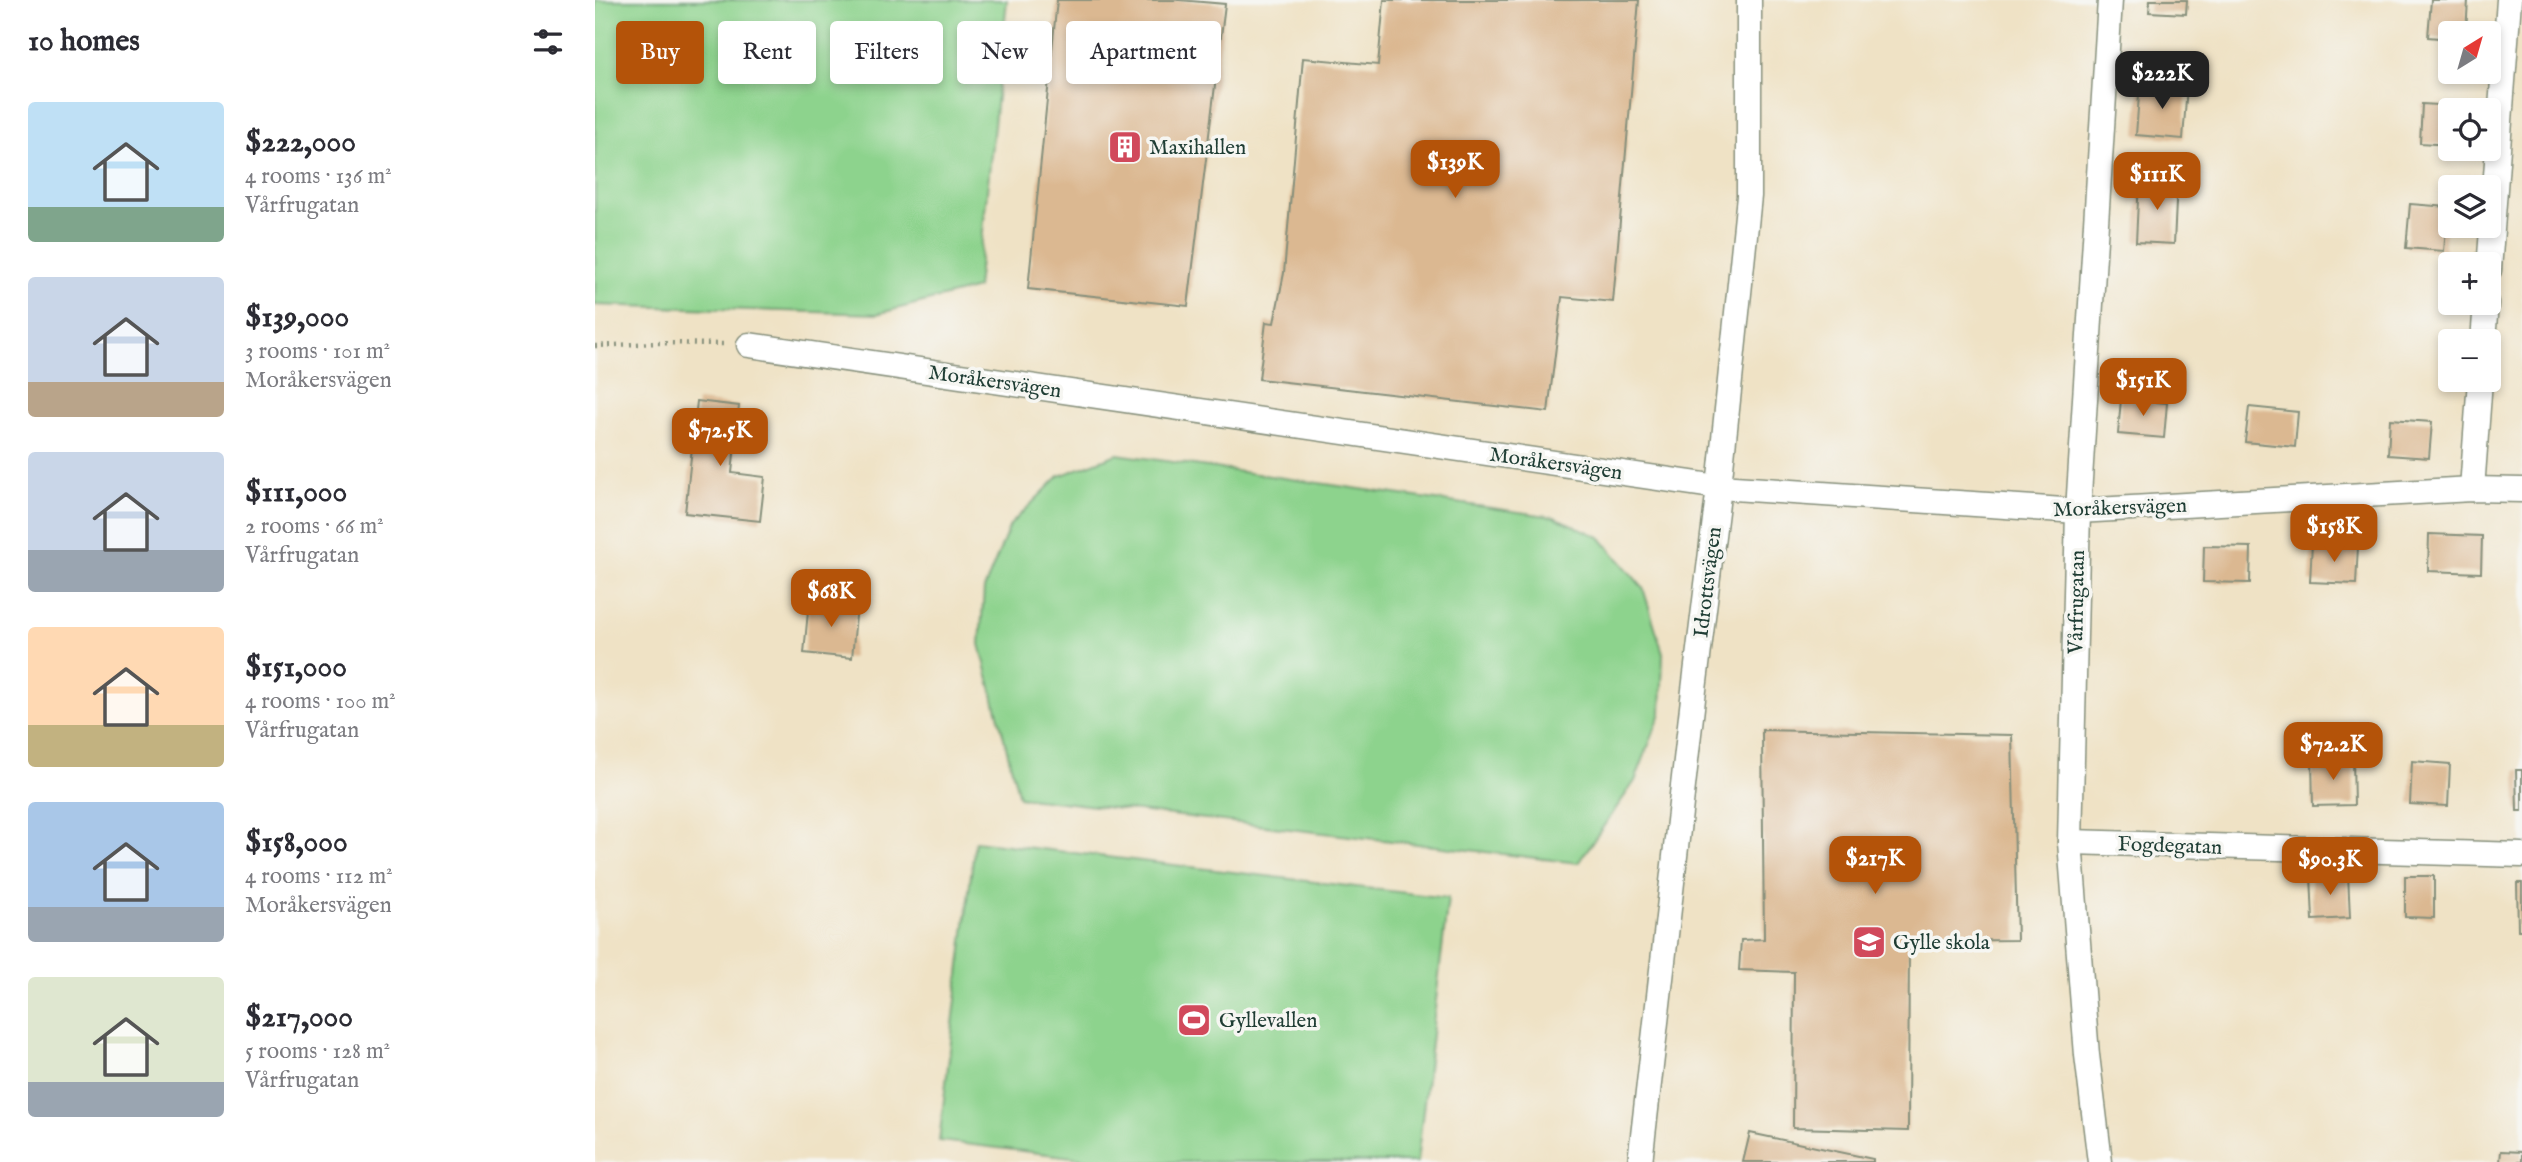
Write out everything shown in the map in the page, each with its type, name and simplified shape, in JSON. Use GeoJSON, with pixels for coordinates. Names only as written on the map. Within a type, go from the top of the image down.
{"type":"FeatureCollection","features":[{"type":"Feature","properties":{"kind":"street","name":"Idrottsvägen"},"geometry":{"type":"LineString","coordinates":[[1640,1162],[1719,487],[1749,196],[1749,0]]}},
{"type":"Feature","properties":{"kind":"street","name":"Vårfrugatan"},"geometry":{"type":"LineString","coordinates":[[2100,1162],[2087,1055],[2070,842],[2078,512],[2110,0]]}},
{"type":"Feature","properties":{"kind":"street"},"geometry":{"type":"LineString","coordinates":[[2490,252],[2509,0]]}},
{"type":"Feature","properties":{"kind":"street","name":"Moråkersvägen"},"geometry":{"type":"LineString","coordinates":[[749,345],[1719,487],[2078,512],[2472,489],[2522,490]]}},
{"type":"Feature","properties":{"kind":"street"},"geometry":{"type":"LineString","coordinates":[[2472,489],[2479,392]]}},
{"type":"Feature","properties":{"kind":"street","name":"Fogdegatan"},"geometry":{"type":"LineString","coordinates":[[2070,842],[2522,855]]}},
{"type":"Feature","properties":{"kind":"path"},"geometry":{"type":"LineString","coordinates":[[595,346],[656,343],[749,345]]}},
{"type":"Feature","properties":{"kind":"green space"},"geometry":{"type":"Polygon","coordinates":[[[595,0],[1007,0],[1005,21],[957,21],[957,84],[998,84],[977,288],[877,314],[595,305],[595,0]]]}},
{"type":"Feature","properties":{"kind":"green space"},"geometry":{"type":"Polygon","coordinates":[[[1117,454],[1554,517],[1600,537],[1643,588],[1663,653],[1661,713],[1635,781],[1578,863],[1019,797],[980,644],[984,589],[1010,525],[1059,476],[1117,454]]]}},
{"type":"Feature","properties":{"kind":"green space","name":"Gyllevallen"},"geometry":{"type":"Polygon","coordinates":[[[975,841],[1448,898],[1417,1162],[1113,1162],[939,1141],[975,841]]]}},
{"type":"Feature","properties":{"kind":"building","name":"Maxihallen"},"geometry":{"type":"Polygon","coordinates":[[[1057,0],[1179,0],[1225,4],[1221,37],[1221,21],[1066,21],[1066,84],[1215,84],[1188,306],[1028,289],[1049,84],[1052,84],[1057,0]]]}},
{"type":"Feature","properties":{"kind":"building"},"geometry":{"type":"Polygon","coordinates":[[[1384,0],[1639,0],[1613,302],[1562,297],[1548,412],[1259,379],[1266,322],[1274,323],[1284,273],[1303,58],[1378,65],[1384,0]]]}},
{"type":"Feature","properties":{"kind":"building"},"geometry":{"type":"Polygon","coordinates":[[[2150,0],[2187,0],[2186,14],[2149,12],[2150,0]]]}},
{"type":"Feature","properties":{"kind":"building"},"geometry":{"type":"Polygon","coordinates":[[[2431,0],[2468,0],[2467,21],[2438,21],[2438,38],[2428,37],[2431,0]]]}},
{"type":"Feature","properties":{"kind":"building"},"geometry":{"type":"Polygon","coordinates":[[[2140,82],[2187,86],[2183,139],[2136,135],[2140,82]]]}},
{"type":"Feature","properties":{"kind":"building"},"geometry":{"type":"Polygon","coordinates":[[[2422,104],[2438,105],[2438,144],[2420,143],[2422,104]]]}},
{"type":"Feature","properties":{"kind":"building"},"geometry":{"type":"Polygon","coordinates":[[[2139,179],[2177,181],[2174,244],[2136,242],[2139,179]]]}},
{"type":"Feature","properties":{"kind":"building"},"geometry":{"type":"Polygon","coordinates":[[[2410,204],[2438,206],[2438,238],[2445,238],[2444,251],[2406,248],[2410,204]]]}},
{"type":"Feature","properties":{"kind":"building"},"geometry":{"type":"Polygon","coordinates":[[[2121,399],[2167,403],[2164,438],[2118,434],[2121,399]]]}},
{"type":"Feature","properties":{"kind":"building"},"geometry":{"type":"Polygon","coordinates":[[[697,401],[739,406],[732,473],[765,477],[760,521],[685,513],[697,401]]]}},
{"type":"Feature","properties":{"kind":"building"},"geometry":{"type":"Polygon","coordinates":[[[2249,407],[2298,412],[2295,447],[2245,442],[2249,407]]]}},
{"type":"Feature","properties":{"kind":"building"},"geometry":{"type":"Polygon","coordinates":[[[2390,419],[2432,422],[2429,458],[2388,455],[2390,419]]]}},
{"type":"Feature","properties":{"kind":"building"},"geometry":{"type":"Polygon","coordinates":[[[2429,534],[2482,536],[2481,573],[2428,571],[2429,534]]]}},
{"type":"Feature","properties":{"kind":"building"},"geometry":{"type":"Polygon","coordinates":[[[2312,543],[2358,546],[2356,584],[2310,582],[2312,543]]]}},
{"type":"Feature","properties":{"kind":"building"},"geometry":{"type":"Polygon","coordinates":[[[2204,546],[2251,547],[2250,583],[2203,582],[2204,546]]]}},
{"type":"Feature","properties":{"kind":"building"},"geometry":{"type":"Polygon","coordinates":[[[809,601],[857,605],[852,658],[804,653],[809,601]]]}},
{"type":"Feature","properties":{"kind":"building"},"geometry":{"type":"Polygon","coordinates":[[[1762,730],[2012,735],[2017,940],[1909,941],[1908,1131],[1793,1128],[1794,972],[1739,970],[1741,940],[1764,939],[1762,730]]]}},
{"type":"Feature","properties":{"kind":"building"},"geometry":{"type":"Polygon","coordinates":[[[2353,758],[2354,805],[2313,806],[2312,759],[2353,758]]]}},
{"type":"Feature","properties":{"kind":"building"},"geometry":{"type":"Polygon","coordinates":[[[2412,761],[2450,764],[2448,806],[2410,804],[2412,761]]]}},
{"type":"Feature","properties":{"kind":"building"},"geometry":{"type":"Polygon","coordinates":[[[2516,770],[2522,770],[2522,811],[2517,811],[2516,770]]]}},
{"type":"Feature","properties":{"kind":"building"},"geometry":{"type":"Polygon","coordinates":[[[2348,874],[2350,918],[2313,920],[2311,875],[2348,874]]]}},
{"type":"Feature","properties":{"kind":"building"},"geometry":{"type":"Polygon","coordinates":[[[2405,876],[2434,876],[2434,918],[2405,917],[2405,876]]]}},
{"type":"Feature","properties":{"kind":"building"},"geometry":{"type":"Polygon","coordinates":[[[2517,883],[2522,883],[2522,930],[2518,930],[2517,883]]]}},
{"type":"Feature","properties":{"kind":"building"},"geometry":{"type":"Polygon","coordinates":[[[1750,1133],[1873,1159],[1873,1162],[1743,1162],[1750,1133]]]}},
{"type":"Feature","properties":{"kind":"building"},"geometry":{"type":"Polygon","coordinates":[[[2501,1151],[2522,1152],[2522,1162],[2500,1162],[2501,1151]]]}},
{"type":"Feature","properties":{"kind":"place","name":"Maxihallen"},"geometry":{"type":"Point","coordinates":[1125,147]}},
{"type":"Feature","properties":{"kind":"place","name":"Gylle skola"},"geometry":{"type":"Point","coordinates":[1869,942]}},
{"type":"Feature","properties":{"kind":"place","name":"Gyllevallen"},"geometry":{"type":"Point","coordinates":[1194,1020]}}]}
